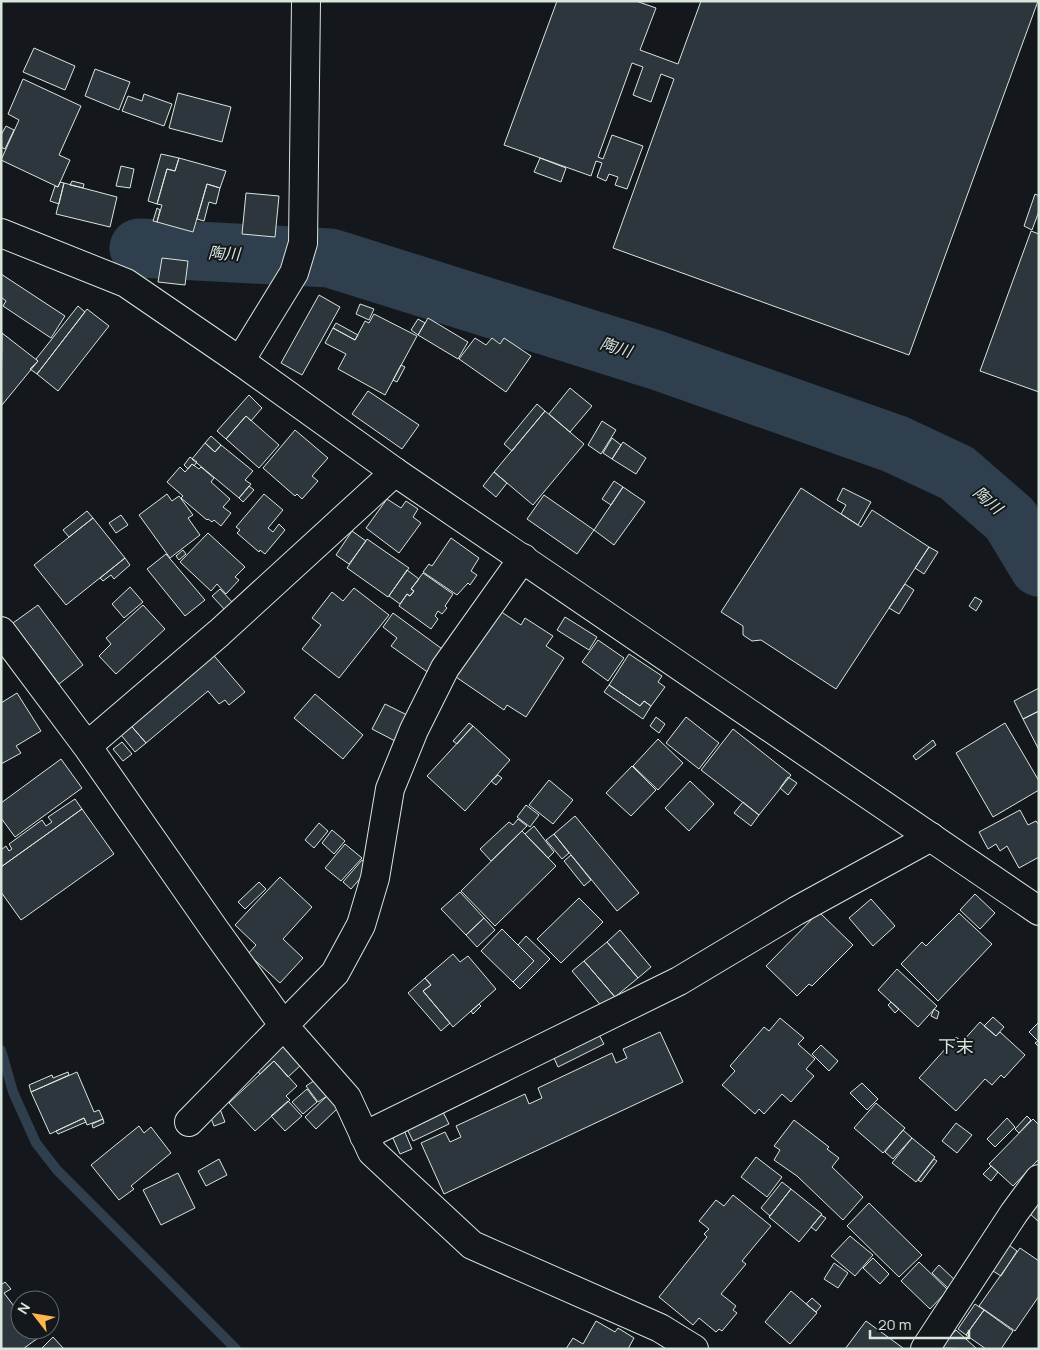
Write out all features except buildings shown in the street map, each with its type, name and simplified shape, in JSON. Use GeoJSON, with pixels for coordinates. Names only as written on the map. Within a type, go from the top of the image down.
{"type":"FeatureCollection","features":[{"type":"Feature","properties":{"kind":"street"},"geometry":{"type":"LineString","coordinates":[[240,361],[294,274],[303,242],[306,1]]}},
{"type":"Feature","properties":{"kind":"street"},"geometry":{"type":"LineString","coordinates":[[1,233],[126,283],[240,361],[395,472],[1039,911]]}},
{"type":"Feature","properties":{"kind":"street"},"geometry":{"type":"LineString","coordinates":[[87,746],[219,632],[395,472]]}},
{"type":"Feature","properties":{"kind":"street"},"geometry":{"type":"LineString","coordinates":[[189,1122],[335,973],[361,925],[375,878],[390,789],[414,730],[445,668],[523,558]]}},
{"type":"Feature","properties":{"kind":"street"},"geometry":{"type":"LineString","coordinates":[[1,631],[87,746],[284,1026],[347,1098],[372,1152],[472,1245],[660,1328],[694,1349]]}},
{"type":"Feature","properties":{"kind":"street"},"geometry":{"type":"LineString","coordinates":[[364,1136],[679,981],[796,912],[931,837]]}},
{"type":"Feature","properties":{"kind":"street"},"geometry":{"type":"LineString","coordinates":[[926,1349],[1014,1213],[1039,1180]]}},
{"type":"Feature","properties":{"kind":"waterway","name":"陶川"},"geometry":{"type":"LineString","coordinates":[[139,248],[330,258],[656,360],[895,444],[957,473],[1010,519],[1039,567]]}},
{"type":"Feature","properties":{"kind":"waterway"},"geometry":{"type":"LineString","coordinates":[[1,1050],[13,1092],[36,1143],[57,1170],[236,1349]]}},
{"type":"Feature","properties":{"kind":"district","name":"下末"},"geometry":{"type":"Point","coordinates":[956,1046]}}]}
